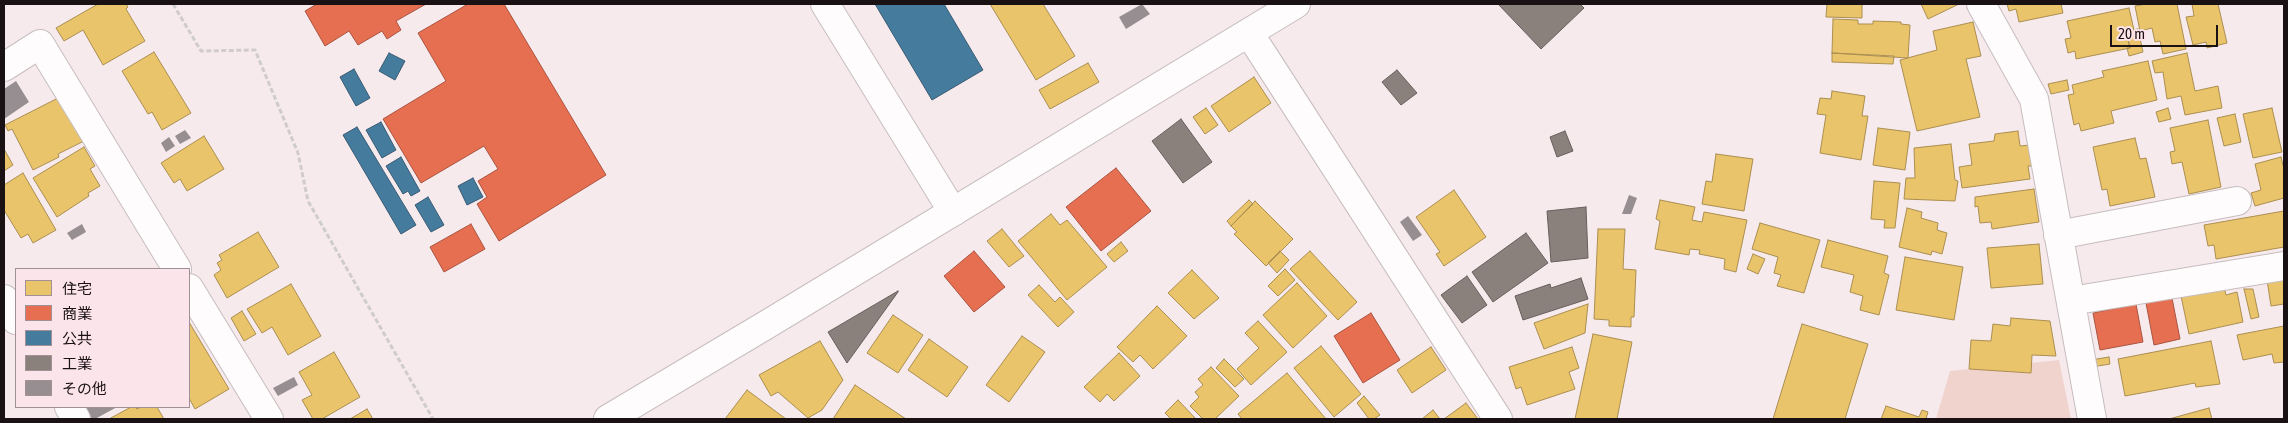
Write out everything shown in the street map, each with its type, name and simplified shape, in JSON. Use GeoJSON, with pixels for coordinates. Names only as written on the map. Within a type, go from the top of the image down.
{"type":"FeatureCollection","features":[{"type":"Feature","properties":{"kind":"street"},"geometry":{"type":"LineString","coordinates":[[825,4],[953,212]]}},
{"type":"Feature","properties":{"kind":"street"},"geometry":{"type":"LineString","coordinates":[[608,419],[1296,4]]}},
{"type":"Feature","properties":{"kind":"street"},"geometry":{"type":"LineString","coordinates":[[1981,4],[2034,99],[2092,419]]}},
{"type":"Feature","properties":{"kind":"street"},"geometry":{"type":"LineString","coordinates":[[1249,33],[1498,419]]}},
{"type":"Feature","properties":{"kind":"street"},"geometry":{"type":"LineString","coordinates":[[4,67],[40,44],[176,268]]}},
{"type":"Feature","properties":{"kind":"street"},"geometry":{"type":"LineString","coordinates":[[2058,235],[2237,201]]}},
{"type":"Feature","properties":{"kind":"street"},"geometry":{"type":"LineString","coordinates":[[2071,301],[2284,266]]}},
{"type":"Feature","properties":{"kind":"street"},"geometry":{"type":"LineString","coordinates":[[190,290],[269,419]]}},
{"type":"Feature","properties":{"kind":"street"},"geometry":{"type":"LineString","coordinates":[[4,300],[15,318]]}},
{"type":"Feature","properties":{"kind":"street"},"geometry":{"type":"LineString","coordinates":[[70,408],[76,419]]}},
{"type":"Feature","properties":{"kind":"path"},"geometry":{"type":"LineString","coordinates":[[173,4],[201,50],[254,50],[298,153],[308,201],[434,419]]}},
{"type":"Feature","properties":{"kind":"shaded area"},"geometry":{"type":"Polygon","coordinates":[[[2059,360],[2071,419],[1936,419],[1950,371],[2059,360]]]}},
{"type":"Feature","properties":{"kind":"building: 住宅"},"geometry":{"type":"Polygon","coordinates":[[[98,4],[126,4],[128,7],[126,9],[145,41],[103,65],[83,30],[64,41],[56,28],[98,4]]]}},
{"type":"Feature","properties":{"kind":"building: 住宅"},"geometry":{"type":"Polygon","coordinates":[[[990,4],[1043,4],[1075,56],[1036,80],[990,4]]]}},
{"type":"Feature","properties":{"kind":"building: 住宅"},"geometry":{"type":"Polygon","coordinates":[[[1827,4],[1862,4],[1862,18],[1826,17],[1827,4]]]}},
{"type":"Feature","properties":{"kind":"building: 住宅"},"geometry":{"type":"Polygon","coordinates":[[[1921,4],[1959,4],[1928,19],[1921,4]]]}},
{"type":"Feature","properties":{"kind":"building: 住宅"},"geometry":{"type":"Polygon","coordinates":[[[2007,4],[2061,4],[2063,13],[2019,22],[2016,9],[2009,11],[2007,4]]]}},
{"type":"Feature","properties":{"kind":"building: 住宅"},"geometry":{"type":"Polygon","coordinates":[[[2177,4],[2186,49],[2163,54],[2160,41],[2155,42],[2152,28],[2140,31],[2135,6],[2177,4]]]}},
{"type":"Feature","properties":{"kind":"building: 住宅"},"geometry":{"type":"Polygon","coordinates":[[[2192,4],[2218,4],[2227,43],[2207,48],[2206,42],[2193,45],[2186,17],[2194,16],[2192,4]]]}},
{"type":"Feature","properties":{"kind":"building: 住宅"},"geometry":{"type":"Polygon","coordinates":[[[2129,8],[2134,30],[2126,31],[2130,48],[2076,59],[2075,51],[2068,53],[2065,39],[2071,38],[2067,21],[2129,8]]]}},
{"type":"Feature","properties":{"kind":"building: 住宅"},"geometry":{"type":"Polygon","coordinates":[[[1833,19],[1858,20],[1858,24],[1873,24],[1873,21],[1901,22],[1901,24],[1910,25],[1908,58],[1832,53],[1833,19]]]}},
{"type":"Feature","properties":{"kind":"building: 住宅"},"geometry":{"type":"Polygon","coordinates":[[[1973,22],[1981,56],[1966,59],[1980,117],[1917,131],[1900,60],[1937,50],[1933,31],[1973,22]]]}},
{"type":"Feature","properties":{"kind":"building: 住宅"},"geometry":{"type":"Polygon","coordinates":[[[2138,29],[2143,52],[2129,56],[2127,48],[2130,48],[2126,31],[2138,29]]]}},
{"type":"Feature","properties":{"kind":"building: 住宅"},"geometry":{"type":"Polygon","coordinates":[[[154,52],[191,113],[162,130],[152,112],[148,114],[122,71],[154,52]]]}},
{"type":"Feature","properties":{"kind":"building: 住宅"},"geometry":{"type":"Polygon","coordinates":[[[1832,53],[1894,56],[1893,64],[1832,62],[1832,53]]]}},
{"type":"Feature","properties":{"kind":"building: 住宅"},"geometry":{"type":"Polygon","coordinates":[[[2187,53],[2195,91],[2218,86],[2222,108],[2185,115],[2181,96],[2167,99],[2163,72],[2155,73],[2152,61],[2187,53]]]}},
{"type":"Feature","properties":{"kind":"building: 住宅"},"geometry":{"type":"Polygon","coordinates":[[[2148,61],[2157,100],[2111,111],[2114,123],[2081,131],[2079,123],[2074,125],[2068,95],[2074,94],[2072,85],[2104,77],[2102,71],[2148,61]]]}},
{"type":"Feature","properties":{"kind":"building: 住宅"},"geometry":{"type":"Polygon","coordinates":[[[1088,63],[1099,82],[1050,109],[1039,90],[1088,63]]]}},
{"type":"Feature","properties":{"kind":"building: 住宅"},"geometry":{"type":"Polygon","coordinates":[[[1254,77],[1271,103],[1229,132],[1211,106],[1254,77]]]}},
{"type":"Feature","properties":{"kind":"building: 住宅"},"geometry":{"type":"Polygon","coordinates":[[[2067,80],[2069,90],[2051,94],[2048,84],[2067,80]]]}},
{"type":"Feature","properties":{"kind":"building: 住宅"},"geometry":{"type":"Polygon","coordinates":[[[1832,91],[1865,96],[1862,116],[1868,116],[1861,160],[1820,153],[1826,115],[1817,114],[1820,98],[1831,99],[1832,91]]]}},
{"type":"Feature","properties":{"kind":"building: 住宅"},"geometry":{"type":"Polygon","coordinates":[[[60,97],[84,141],[58,154],[59,157],[33,170],[12,129],[8,131],[5,125],[60,97]]]}},
{"type":"Feature","properties":{"kind":"building: 住宅"},"geometry":{"type":"Polygon","coordinates":[[[1206,108],[1218,125],[1205,134],[1193,117],[1206,108]]]}},
{"type":"Feature","properties":{"kind":"building: 住宅"},"geometry":{"type":"Polygon","coordinates":[[[2168,108],[2171,119],[2159,122],[2156,112],[2168,108]]]}},
{"type":"Feature","properties":{"kind":"building: 住宅"},"geometry":{"type":"Polygon","coordinates":[[[2272,108],[2282,152],[2253,158],[2243,114],[2272,108]]]}},
{"type":"Feature","properties":{"kind":"building: 住宅"},"geometry":{"type":"Polygon","coordinates":[[[2235,114],[2241,142],[2224,146],[2217,118],[2235,114]]]}},
{"type":"Feature","properties":{"kind":"building: 住宅"},"geometry":{"type":"Polygon","coordinates":[[[2208,120],[2221,187],[2189,194],[2182,162],[2172,164],[2170,152],[2175,151],[2170,128],[2208,120]]]}},
{"type":"Feature","properties":{"kind":"building: 住宅"},"geometry":{"type":"Polygon","coordinates":[[[1878,128],[1910,132],[1905,170],[1873,165],[1878,128]]]}},
{"type":"Feature","properties":{"kind":"building: 住宅"},"geometry":{"type":"Polygon","coordinates":[[[2018,131],[2020,146],[2030,145],[2032,166],[2028,166],[2030,179],[1962,188],[1959,167],[1972,165],[1969,144],[1994,141],[1995,134],[2018,131]]]}},
{"type":"Feature","properties":{"kind":"building: 住宅"},"geometry":{"type":"Polygon","coordinates":[[[204,136],[224,169],[187,191],[180,179],[174,183],[161,163],[204,136]]]}},
{"type":"Feature","properties":{"kind":"building: 住宅"},"geometry":{"type":"Polygon","coordinates":[[[2135,138],[2140,159],[2146,158],[2155,197],[2110,206],[2107,189],[2102,190],[2093,147],[2135,138]]]}},
{"type":"Feature","properties":{"kind":"building: 住宅"},"geometry":{"type":"Polygon","coordinates":[[[1951,144],[1955,180],[1958,181],[1955,201],[1904,199],[1906,178],[1915,178],[1914,148],[1951,144]]]}},
{"type":"Feature","properties":{"kind":"building: 住宅"},"geometry":{"type":"Polygon","coordinates":[[[84,147],[95,166],[90,169],[100,186],[88,193],[89,196],[57,217],[33,178],[84,147]]]}},
{"type":"Feature","properties":{"kind":"building: 住宅"},"geometry":{"type":"Polygon","coordinates":[[[4,149],[13,165],[4,171],[4,149]]]}},
{"type":"Feature","properties":{"kind":"building: 住宅"},"geometry":{"type":"Polygon","coordinates":[[[1716,154],[1753,159],[1744,211],[1702,204],[1706,181],[1712,182],[1716,154]]]}},
{"type":"Feature","properties":{"kind":"building: 住宅"},"geometry":{"type":"Polygon","coordinates":[[[2281,157],[2284,169],[2284,198],[2255,206],[2251,193],[2261,190],[2255,164],[2281,157]]]}},
{"type":"Feature","properties":{"kind":"building: 住宅"},"geometry":{"type":"Polygon","coordinates":[[[23,173],[56,230],[33,243],[28,234],[21,238],[4,210],[4,185],[23,173]]]}},
{"type":"Feature","properties":{"kind":"building: 住宅"},"geometry":{"type":"Polygon","coordinates":[[[1874,181],[1900,183],[1895,228],[1884,228],[1885,220],[1871,219],[1874,181]]]}},
{"type":"Feature","properties":{"kind":"building: 住宅"},"geometry":{"type":"Polygon","coordinates":[[[2034,189],[2039,222],[1992,229],[1991,222],[1980,223],[1978,206],[1975,207],[1975,197],[2034,189]]]}},
{"type":"Feature","properties":{"kind":"building: 住宅"},"geometry":{"type":"Polygon","coordinates":[[[1454,190],[1486,237],[1444,266],[1436,254],[1440,252],[1416,217],[1454,190]]]}},
{"type":"Feature","properties":{"kind":"building: 住宅"},"geometry":{"type":"Polygon","coordinates":[[[1249,200],[1253,204],[1231,226],[1227,221],[1249,200]]]}},
{"type":"Feature","properties":{"kind":"building: 住宅"},"geometry":{"type":"Polygon","coordinates":[[[1660,200],[1695,207],[1692,220],[1702,222],[1704,212],[1747,220],[1736,272],[1724,269],[1725,259],[1699,254],[1700,250],[1690,249],[1689,255],[1655,249],[1660,221],[1656,219],[1660,200]]]}},
{"type":"Feature","properties":{"kind":"building: 住宅"},"geometry":{"type":"Polygon","coordinates":[[[1255,201],[1293,239],[1266,266],[1234,234],[1237,232],[1231,226],[1255,201]]]}},
{"type":"Feature","properties":{"kind":"building: 住宅"},"geometry":{"type":"Polygon","coordinates":[[[1907,208],[1922,212],[1921,218],[1938,223],[1937,230],[1947,233],[1942,254],[1932,251],[1931,255],[1899,247],[1907,208]]]}},
{"type":"Feature","properties":{"kind":"building: 住宅"},"geometry":{"type":"Polygon","coordinates":[[[2284,211],[2284,247],[2216,259],[2214,245],[2208,246],[2204,225],[2284,211]]]}},
{"type":"Feature","properties":{"kind":"building: 住宅"},"geometry":{"type":"Polygon","coordinates":[[[1051,214],[1060,225],[1067,220],[1107,267],[1067,300],[1018,241],[1051,214]]]}},
{"type":"Feature","properties":{"kind":"building: 住宅"},"geometry":{"type":"Polygon","coordinates":[[[1760,223],[1820,240],[1804,293],[1777,286],[1781,275],[1774,273],[1778,257],[1752,249],[1760,223]]]}},
{"type":"Feature","properties":{"kind":"building: 住宅"},"geometry":{"type":"Polygon","coordinates":[[[1002,229],[1024,256],[1009,267],[987,241],[1002,229]]]}},
{"type":"Feature","properties":{"kind":"building: 住宅"},"geometry":{"type":"Polygon","coordinates":[[[1598,229],[1625,229],[1623,269],[1636,270],[1634,317],[1631,317],[1631,327],[1609,326],[1609,320],[1594,319],[1598,229]]]}},
{"type":"Feature","properties":{"kind":"building: 住宅"},"geometry":{"type":"Polygon","coordinates":[[[258,232],[279,267],[227,298],[214,275],[221,270],[217,263],[222,260],[219,255],[258,232]]]}},
{"type":"Feature","properties":{"kind":"building: 住宅"},"geometry":{"type":"Polygon","coordinates":[[[1828,240],[1888,256],[1884,273],[1889,275],[1879,315],[1860,310],[1863,296],[1850,292],[1854,275],[1821,267],[1828,240]]]}},
{"type":"Feature","properties":{"kind":"building: 住宅"},"geometry":{"type":"Polygon","coordinates":[[[1121,242],[1128,251],[1114,262],[1107,254],[1121,242]]]}},
{"type":"Feature","properties":{"kind":"building: 住宅"},"geometry":{"type":"Polygon","coordinates":[[[2039,244],[2043,284],[1991,288],[1987,248],[2039,244]]]}},
{"type":"Feature","properties":{"kind":"building: 住宅"},"geometry":{"type":"Polygon","coordinates":[[[1280,251],[1289,260],[1277,273],[1268,263],[1280,251]]]}},
{"type":"Feature","properties":{"kind":"building: 住宅"},"geometry":{"type":"Polygon","coordinates":[[[1310,251],[1357,302],[1338,320],[1290,269],[1310,251]]]}},
{"type":"Feature","properties":{"kind":"building: 住宅"},"geometry":{"type":"Polygon","coordinates":[[[1753,254],[1765,259],[1758,274],[1747,269],[1753,254]]]}},
{"type":"Feature","properties":{"kind":"building: 住宅"},"geometry":{"type":"Polygon","coordinates":[[[1905,257],[1963,267],[1954,320],[1896,310],[1905,257]]]}},
{"type":"Feature","properties":{"kind":"building: 住宅"},"geometry":{"type":"Polygon","coordinates":[[[1285,269],[1295,280],[1278,296],[1268,286],[1285,269]]]}},
{"type":"Feature","properties":{"kind":"building: 住宅"},"geometry":{"type":"Polygon","coordinates":[[[1192,270],[1219,298],[1194,319],[1168,293],[1192,270]]]}},
{"type":"Feature","properties":{"kind":"building: 住宅"},"geometry":{"type":"Polygon","coordinates":[[[2284,277],[2284,304],[2271,306],[2267,280],[2284,277]]]}},
{"type":"Feature","properties":{"kind":"building: 住宅"},"geometry":{"type":"Polygon","coordinates":[[[1297,283],[1327,316],[1293,348],[1263,315],[1297,283]]]}},
{"type":"Feature","properties":{"kind":"building: 住宅"},"geometry":{"type":"Polygon","coordinates":[[[291,284],[321,336],[288,355],[272,327],[262,333],[247,309],[291,284]]]}},
{"type":"Feature","properties":{"kind":"building: 住宅"},"geometry":{"type":"Polygon","coordinates":[[[1039,285],[1055,302],[1060,297],[1074,312],[1058,327],[1028,295],[1039,285]]]}},
{"type":"Feature","properties":{"kind":"building: 住宅"},"geometry":{"type":"Polygon","coordinates":[[[2224,287],[2226,295],[2237,292],[2243,322],[2189,334],[2181,296],[2224,287]]]}},
{"type":"Feature","properties":{"kind":"building: 住宅"},"geometry":{"type":"Polygon","coordinates":[[[2244,289],[2253,289],[2259,317],[2251,319],[2244,289]]]}},
{"type":"Feature","properties":{"kind":"building: 住宅"},"geometry":{"type":"Polygon","coordinates":[[[1588,304],[1585,333],[1544,349],[1534,323],[1588,304]]]}},
{"type":"Feature","properties":{"kind":"building: 住宅"},"geometry":{"type":"Polygon","coordinates":[[[1157,306],[1187,336],[1153,369],[1140,355],[1133,362],[1117,347],[1157,306]]]}},
{"type":"Feature","properties":{"kind":"building: 住宅"},"geometry":{"type":"Polygon","coordinates":[[[242,311],[256,334],[244,341],[231,318],[242,311]]]}},
{"type":"Feature","properties":{"kind":"building: 住宅"},"geometry":{"type":"Polygon","coordinates":[[[893,315],[923,335],[898,373],[867,353],[893,315]]]}},
{"type":"Feature","properties":{"kind":"building: 住宅"},"geometry":{"type":"Polygon","coordinates":[[[2011,318],[2050,321],[2056,356],[2032,355],[2031,373],[1969,369],[1971,340],[1991,341],[1993,324],[2010,326],[2011,318]]]}},
{"type":"Feature","properties":{"kind":"building: 住宅"},"geometry":{"type":"Polygon","coordinates":[[[1258,321],[1287,352],[1251,385],[1237,369],[1259,348],[1245,333],[1258,321]]]}},
{"type":"Feature","properties":{"kind":"building: 住宅"},"geometry":{"type":"Polygon","coordinates":[[[190,324],[229,389],[195,409],[190,400],[190,324]]]}},
{"type":"Feature","properties":{"kind":"building: 住宅"},"geometry":{"type":"Polygon","coordinates":[[[1802,324],[1868,344],[1845,419],[1773,419],[1802,324]]]}},
{"type":"Feature","properties":{"kind":"building: 住宅"},"geometry":{"type":"Polygon","coordinates":[[[2284,326],[2284,362],[2274,363],[2272,354],[2243,360],[2237,335],[2284,326]]]}},
{"type":"Feature","properties":{"kind":"building: 住宅"},"geometry":{"type":"Polygon","coordinates":[[[1593,334],[1632,342],[1617,419],[1575,419],[1593,334]]]}},
{"type":"Feature","properties":{"kind":"building: 住宅"},"geometry":{"type":"Polygon","coordinates":[[[1022,336],[1045,352],[1009,402],[986,385],[1022,336]]]}},
{"type":"Feature","properties":{"kind":"building: 住宅"},"geometry":{"type":"Polygon","coordinates":[[[929,339],[968,367],[947,397],[908,370],[929,339]]]}},
{"type":"Feature","properties":{"kind":"building: 住宅"},"geometry":{"type":"Polygon","coordinates":[[[820,341],[843,380],[822,410],[808,418],[778,392],[771,396],[759,375],[820,341]]]}},
{"type":"Feature","properties":{"kind":"building: 住宅"},"geometry":{"type":"Polygon","coordinates":[[[2211,341],[2220,384],[2196,387],[2195,383],[2125,396],[2118,359],[2211,341]]]}},
{"type":"Feature","properties":{"kind":"building: 住宅"},"geometry":{"type":"Polygon","coordinates":[[[1321,346],[1361,394],[1334,417],[1294,368],[1321,346]]]}},
{"type":"Feature","properties":{"kind":"building: 住宅"},"geometry":{"type":"Polygon","coordinates":[[[1431,347],[1446,370],[1412,393],[1397,370],[1431,347]]]}},
{"type":"Feature","properties":{"kind":"building: 住宅"},"geometry":{"type":"Polygon","coordinates":[[[1572,347],[1579,368],[1569,372],[1575,389],[1527,405],[1521,387],[1516,389],[1509,367],[1572,347]]]}},
{"type":"Feature","properties":{"kind":"building: 住宅"},"geometry":{"type":"Polygon","coordinates":[[[334,352],[360,397],[322,419],[313,419],[302,400],[312,395],[299,372],[334,352]]]}},
{"type":"Feature","properties":{"kind":"building: 住宅"},"geometry":{"type":"Polygon","coordinates":[[[1119,353],[1140,376],[1114,401],[1107,394],[1100,402],[1084,387],[1119,353]]]}},
{"type":"Feature","properties":{"kind":"building: 住宅"},"geometry":{"type":"Polygon","coordinates":[[[2109,357],[2110,364],[2092,367],[2091,360],[2109,357]]]}},
{"type":"Feature","properties":{"kind":"building: 住宅"},"geometry":{"type":"Polygon","coordinates":[[[1224,359],[1244,379],[1235,387],[1216,368],[1224,359]]]}},
{"type":"Feature","properties":{"kind":"building: 住宅"},"geometry":{"type":"Polygon","coordinates":[[[1211,367],[1239,396],[1215,419],[1203,419],[1190,406],[1199,397],[1195,392],[1203,385],[1198,379],[1211,367]]]}},
{"type":"Feature","properties":{"kind":"building: 住宅"},"geometry":{"type":"Polygon","coordinates":[[[1287,373],[1326,419],[1242,419],[1238,414],[1287,373]]]}},
{"type":"Feature","properties":{"kind":"building: 住宅"},"geometry":{"type":"Polygon","coordinates":[[[855,385],[906,419],[833,419],[855,385]]]}},
{"type":"Feature","properties":{"kind":"building: 住宅"},"geometry":{"type":"Polygon","coordinates":[[[747,390],[786,419],[725,419],[747,390]]]}},
{"type":"Feature","properties":{"kind":"building: 住宅"},"geometry":{"type":"Polygon","coordinates":[[[1364,396],[1380,415],[1374,419],[1369,419],[1357,403],[1364,396]]]}},
{"type":"Feature","properties":{"kind":"building: 住宅"},"geometry":{"type":"Polygon","coordinates":[[[1178,400],[1196,419],[1171,419],[1165,413],[1178,400]]]}},
{"type":"Feature","properties":{"kind":"building: 住宅"},"geometry":{"type":"Polygon","coordinates":[[[1466,403],[1478,419],[1444,419],[1466,403]]]}},
{"type":"Feature","properties":{"kind":"building: 住宅"},"geometry":{"type":"Polygon","coordinates":[[[1886,406],[1919,417],[1922,410],[1928,412],[1926,419],[1881,419],[1886,406]]]}},
{"type":"Feature","properties":{"kind":"building: 住宅"},"geometry":{"type":"Polygon","coordinates":[[[129,408],[158,408],[164,419],[109,419],[129,408]]]}},
{"type":"Feature","properties":{"kind":"building: 住宅"},"geometry":{"type":"Polygon","coordinates":[[[2209,408],[2212,419],[2169,419],[2209,408]]]}},
{"type":"Feature","properties":{"kind":"building: 住宅"},"geometry":{"type":"Polygon","coordinates":[[[367,409],[373,419],[350,419],[367,409]]]}},
{"type":"Feature","properties":{"kind":"building: 住宅"},"geometry":{"type":"Polygon","coordinates":[[[1433,410],[1440,419],[1422,419],[1433,410]]]}},
{"type":"Feature","properties":{"kind":"building: 商業"},"geometry":{"type":"Polygon","coordinates":[[[317,4],[426,4],[396,21],[401,30],[387,39],[382,31],[358,45],[349,31],[325,46],[305,11],[317,4]]]}},
{"type":"Feature","properties":{"kind":"building: 商業"},"geometry":{"type":"Polygon","coordinates":[[[468,4],[504,4],[606,175],[499,241],[477,204],[487,197],[478,181],[498,169],[484,146],[421,183],[383,119],[446,81],[418,33],[468,4]]]}},
{"type":"Feature","properties":{"kind":"building: 商業"},"geometry":{"type":"Polygon","coordinates":[[[1116,168],[1151,211],[1101,251],[1066,207],[1116,168]]]}},
{"type":"Feature","properties":{"kind":"building: 商業"},"geometry":{"type":"Polygon","coordinates":[[[471,224],[485,249],[444,272],[430,247],[471,224]]]}},
{"type":"Feature","properties":{"kind":"building: 商業"},"geometry":{"type":"Polygon","coordinates":[[[974,251],[1005,287],[974,312],[944,276],[974,251]]]}},
{"type":"Feature","properties":{"kind":"building: 商業"},"geometry":{"type":"Polygon","coordinates":[[[2172,298],[2180,339],[2154,345],[2146,303],[2172,298]]]}},
{"type":"Feature","properties":{"kind":"building: 商業"},"geometry":{"type":"Polygon","coordinates":[[[2136,304],[2143,342],[2100,350],[2093,313],[2136,304]]]}},
{"type":"Feature","properties":{"kind":"building: 商業"},"geometry":{"type":"Polygon","coordinates":[[[1371,313],[1400,360],[1363,383],[1334,336],[1371,313]]]}},
{"type":"Feature","properties":{"kind":"building: 公共"},"geometry":{"type":"Polygon","coordinates":[[[875,4],[944,4],[983,70],[932,100],[875,4]]]}},
{"type":"Feature","properties":{"kind":"building: 公共"},"geometry":{"type":"Polygon","coordinates":[[[389,53],[405,61],[395,80],[379,71],[389,53]]]}},
{"type":"Feature","properties":{"kind":"building: 公共"},"geometry":{"type":"Polygon","coordinates":[[[354,69],[370,98],[356,106],[340,77],[354,69]]]}},
{"type":"Feature","properties":{"kind":"building: 公共"},"geometry":{"type":"Polygon","coordinates":[[[381,122],[396,150],[382,158],[366,130],[381,122]]]}},
{"type":"Feature","properties":{"kind":"building: 公共"},"geometry":{"type":"Polygon","coordinates":[[[357,127],[416,225],[401,234],[343,135],[357,127]]]}},
{"type":"Feature","properties":{"kind":"building: 公共"},"geometry":{"type":"Polygon","coordinates":[[[401,157],[420,191],[411,196],[408,191],[403,194],[386,166],[401,157]]]}},
{"type":"Feature","properties":{"kind":"building: 公共"},"geometry":{"type":"Polygon","coordinates":[[[473,178],[483,197],[467,205],[458,186],[473,178]]]}},
{"type":"Feature","properties":{"kind":"building: 公共"},"geometry":{"type":"Polygon","coordinates":[[[428,197],[444,225],[431,232],[415,205],[428,197]]]}},
{"type":"Feature","properties":{"kind":"building: 工業"},"geometry":{"type":"Polygon","coordinates":[[[1498,4],[1580,4],[1584,8],[1541,49],[1498,4]]]}},
{"type":"Feature","properties":{"kind":"building: 工業"},"geometry":{"type":"Polygon","coordinates":[[[1397,70],[1417,93],[1401,105],[1382,82],[1397,70]]]}},
{"type":"Feature","properties":{"kind":"building: 工業"},"geometry":{"type":"Polygon","coordinates":[[[1181,119],[1212,162],[1183,183],[1152,141],[1181,119]]]}},
{"type":"Feature","properties":{"kind":"building: 工業"},"geometry":{"type":"Polygon","coordinates":[[[1565,131],[1573,151],[1557,157],[1550,137],[1565,131]]]}},
{"type":"Feature","properties":{"kind":"building: 工業"},"geometry":{"type":"Polygon","coordinates":[[[1586,207],[1588,258],[1551,262],[1547,211],[1586,207]]]}},
{"type":"Feature","properties":{"kind":"building: 工業"},"geometry":{"type":"Polygon","coordinates":[[[1526,233],[1548,263],[1493,302],[1472,272],[1526,233]]]}},
{"type":"Feature","properties":{"kind":"building: 工業"},"geometry":{"type":"Polygon","coordinates":[[[1467,276],[1487,305],[1462,323],[1441,295],[1467,276]]]}},
{"type":"Feature","properties":{"kind":"building: 工業"},"geometry":{"type":"Polygon","coordinates":[[[1581,278],[1588,299],[1523,320],[1515,296],[1550,284],[1551,288],[1581,278]]]}},
{"type":"Feature","properties":{"kind":"building: 工業"},"geometry":{"type":"Polygon","coordinates":[[[898,292],[847,363],[828,332],[898,292]]]}},
{"type":"Feature","properties":{"kind":"building: その他"},"geometry":{"type":"Polygon","coordinates":[[[1142,4],[1150,14],[1126,29],[1119,17],[1142,4]]]}},
{"type":"Feature","properties":{"kind":"building: その他"},"geometry":{"type":"Polygon","coordinates":[[[16,81],[29,102],[4,119],[4,89],[16,81]]]}},
{"type":"Feature","properties":{"kind":"building: その他"},"geometry":{"type":"Polygon","coordinates":[[[185,130],[191,138],[180,144],[175,136],[185,130]]]}},
{"type":"Feature","properties":{"kind":"building: その他"},"geometry":{"type":"Polygon","coordinates":[[[169,137],[175,146],[166,152],[161,143],[169,137]]]}},
{"type":"Feature","properties":{"kind":"building: その他"},"geometry":{"type":"Polygon","coordinates":[[[1629,195],[1637,198],[1631,214],[1622,214],[1629,195]]]}},
{"type":"Feature","properties":{"kind":"building: その他"},"geometry":{"type":"Polygon","coordinates":[[[1408,216],[1422,235],[1413,241],[1400,222],[1408,216]]]}},
{"type":"Feature","properties":{"kind":"building: その他"},"geometry":{"type":"Polygon","coordinates":[[[82,224],[86,232],[72,240],[67,233],[82,224]]]}},
{"type":"Feature","properties":{"kind":"building: その他"},"geometry":{"type":"Polygon","coordinates":[[[294,377],[298,385],[278,396],[273,388],[294,377]]]}},
{"type":"Feature","properties":{"kind":"building: その他"},"geometry":{"type":"Polygon","coordinates":[[[86,408],[115,408],[95,419],[92,419],[86,408]]]}}]}
